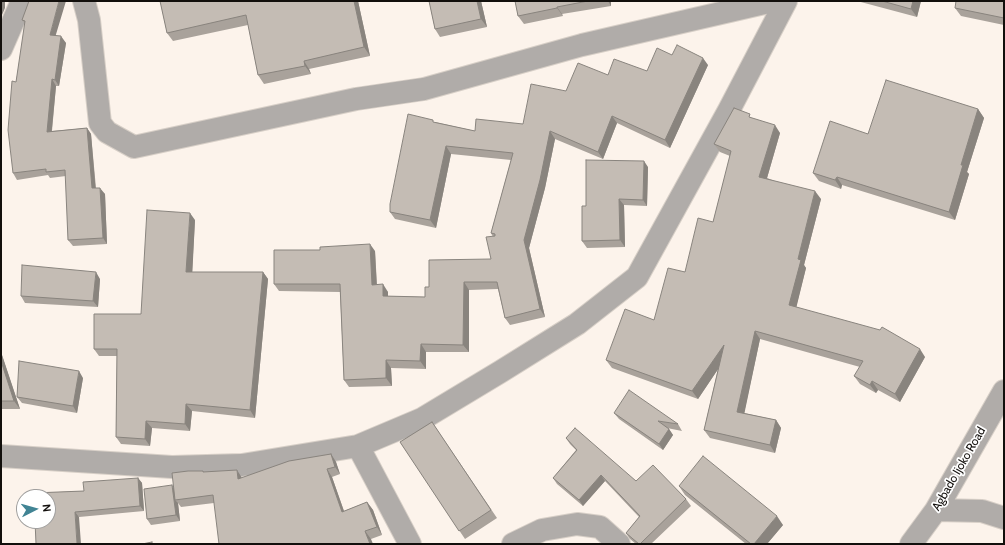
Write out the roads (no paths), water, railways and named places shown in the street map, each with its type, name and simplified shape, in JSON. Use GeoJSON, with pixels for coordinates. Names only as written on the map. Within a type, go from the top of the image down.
{"type":"FeatureCollection","features":[{"type":"Feature","properties":{"kind":"street"},"geometry":{"type":"LineString","coordinates":[[1,49],[22,1]]}},
{"type":"Feature","properties":{"kind":"street"},"geometry":{"type":"LineString","coordinates":[[84,1],[89,20],[100,123],[107,132],[134,147],[356,99],[424,89],[582,45],[773,1]]}},
{"type":"Feature","properties":{"kind":"street"},"geometry":{"type":"LineString","coordinates":[[1,456],[172,467],[234,465],[358,446],[422,419],[577,324],[637,277],[729,110],[786,1]]}},
{"type":"Feature","properties":{"kind":"street","name":"Agbado Ijoko Road"},"geometry":{"type":"LineString","coordinates":[[911,544],[936,510],[1004,391]]}},
{"type":"Feature","properties":{"kind":"street"},"geometry":{"type":"LineString","coordinates":[[358,446],[410,544]]}},
{"type":"Feature","properties":{"kind":"street"},"geometry":{"type":"LineString","coordinates":[[936,510],[982,511],[1004,518]]}},
{"type":"Feature","properties":{"kind":"street"},"geometry":{"type":"LineString","coordinates":[[513,544],[542,530],[577,524],[600,527],[619,544]]}}]}
